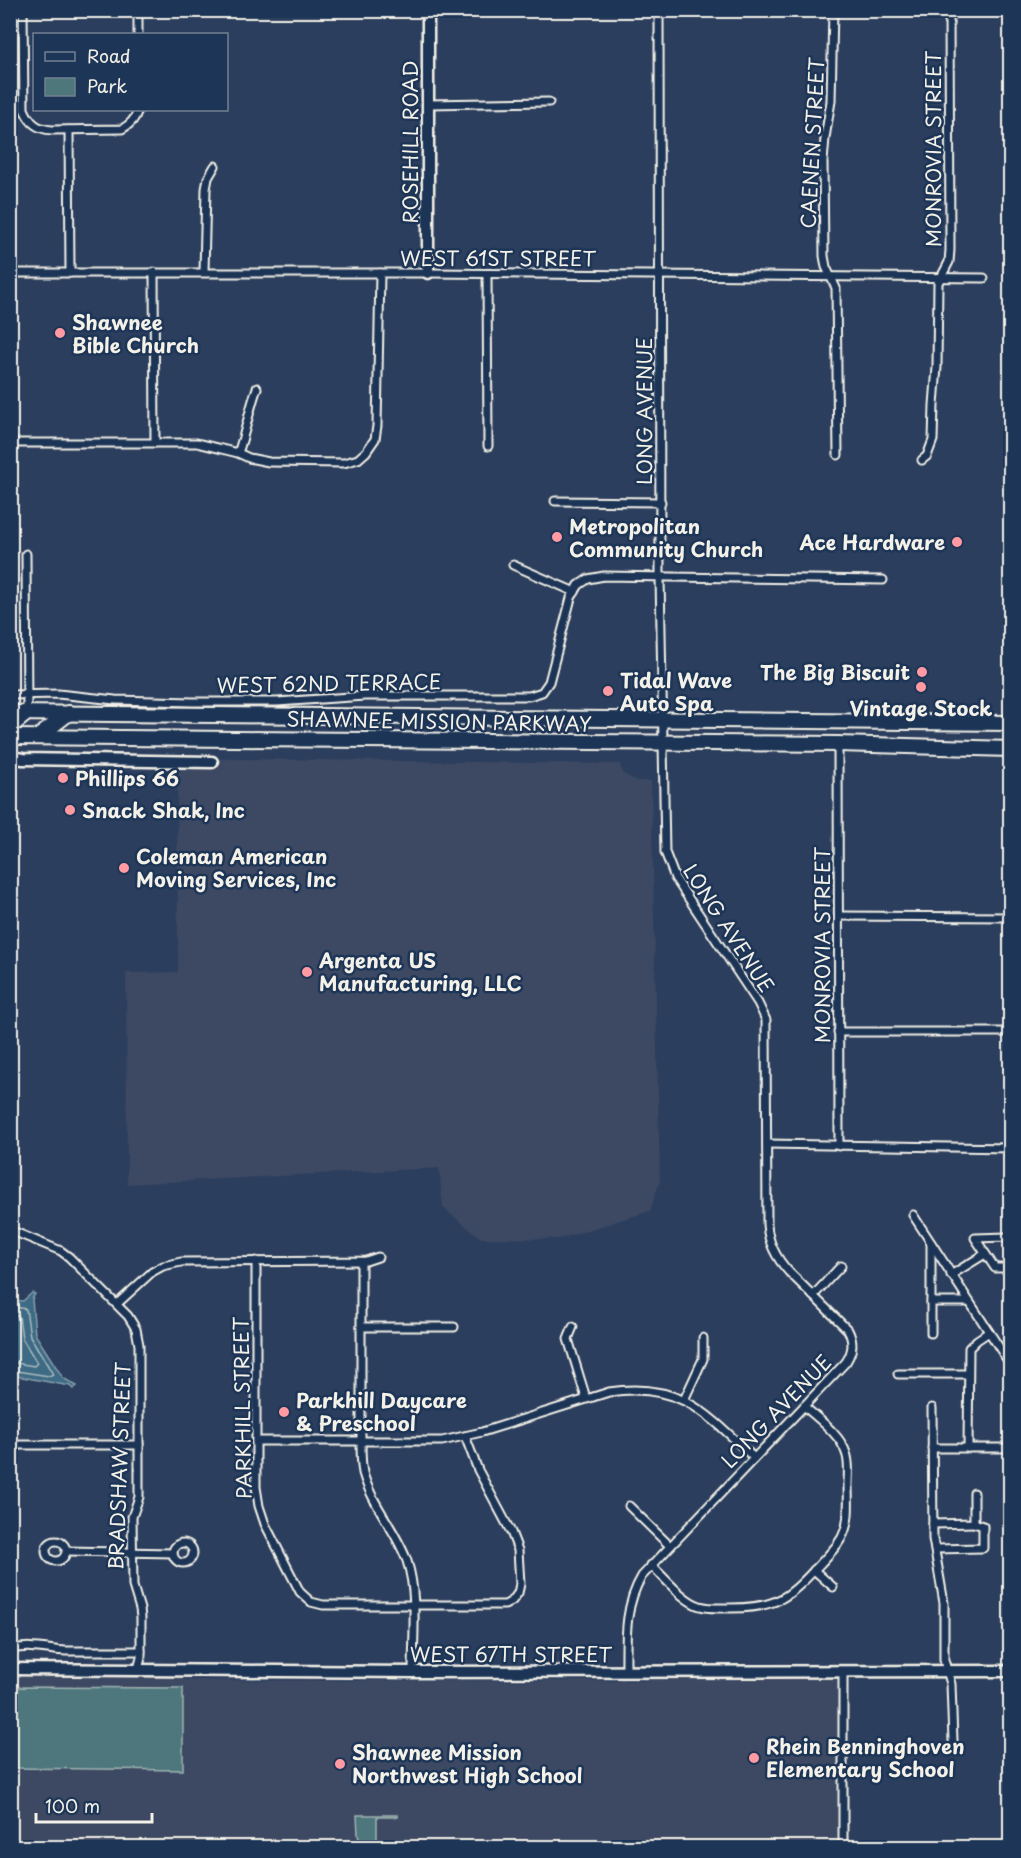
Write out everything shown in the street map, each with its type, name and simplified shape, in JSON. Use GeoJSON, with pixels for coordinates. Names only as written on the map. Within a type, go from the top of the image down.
{"type":"FeatureCollection","features":[{"type":"Feature","properties":{"kind":"highway","name":"SHAWNEE MISSION PARKWAY"},"geometry":{"type":"LineString","coordinates":[[10,713],[1011,723]]}},
{"type":"Feature","properties":{"kind":"highway"},"geometry":{"type":"LineString","coordinates":[[10,727],[27,713]]}},
{"type":"Feature","properties":{"kind":"highway"},"geometry":{"type":"LineString","coordinates":[[38,737],[69,713]]}},
{"type":"Feature","properties":{"kind":"highway"},"geometry":{"type":"LineString","coordinates":[[379,740],[398,729],[406,718]]}},
{"type":"Feature","properties":{"kind":"highway"},"geometry":{"type":"LineString","coordinates":[[409,740],[425,727],[444,718]]}},
{"type":"Feature","properties":{"kind":"highway","name":"SHAWNEE MISSION PARKWAY"},"geometry":{"type":"LineString","coordinates":[[10,737],[838,744],[1011,749]]}},
{"type":"Feature","properties":{"kind":"street"},"geometry":{"type":"LineString","coordinates":[[22,10],[24,109],[34,126],[42,129],[69,130],[122,129],[129,125],[138,111]]}},
{"type":"Feature","properties":{"kind":"street"},"geometry":{"type":"LineString","coordinates":[[138,10],[138,33]]}},
{"type":"Feature","properties":{"kind":"street","name":"ROSEHILL ROAD"},"geometry":{"type":"LineString","coordinates":[[428,10],[428,273]]}},
{"type":"Feature","properties":{"kind":"street","name":"LONG AVENUE"},"geometry":{"type":"LineString","coordinates":[[626,1672],[627,1624],[631,1599],[637,1584],[651,1565],[846,1362],[853,1347],[848,1330],[780,1263],[773,1251],[767,1224],[766,1020],[762,1008],[681,887],[669,864],[664,839],[660,577],[659,10]]}},
{"type":"Feature","properties":{"kind":"street","name":"CAENEN STREET"},"geometry":{"type":"LineString","coordinates":[[833,10],[831,101],[823,162],[824,256],[825,267],[836,288],[838,455]]}},
{"type":"Feature","properties":{"kind":"street","name":"MONROVIA STREET"},"geometry":{"type":"LineString","coordinates":[[921,460],[927,456],[933,440],[938,283],[949,262],[950,249],[949,10]]}},
{"type":"Feature","properties":{"kind":"street"},"geometry":{"type":"LineString","coordinates":[[428,104],[549,102]]}},
{"type":"Feature","properties":{"kind":"street"},"geometry":{"type":"LineString","coordinates":[[69,130],[70,273]]}},
{"type":"Feature","properties":{"kind":"street"},"geometry":{"type":"LineString","coordinates":[[204,272],[206,189],[208,178],[215,166]]}},
{"type":"Feature","properties":{"kind":"street"},"geometry":{"type":"LineString","coordinates":[[154,272],[155,443]]}},
{"type":"Feature","properties":{"kind":"street","name":"WEST 61ST STREET"},"geometry":{"type":"LineString","coordinates":[[10,273],[428,273],[984,278]]}},
{"type":"Feature","properties":{"kind":"street"},"geometry":{"type":"LineString","coordinates":[[16,444],[197,443],[269,462],[344,463],[358,459],[375,439],[377,426],[380,273]]}},
{"type":"Feature","properties":{"kind":"street"},"geometry":{"type":"LineString","coordinates":[[487,274],[488,446]]}},
{"type":"Feature","properties":{"kind":"street"},"geometry":{"type":"LineString","coordinates":[[238,453],[248,427],[249,410],[256,388]]}},
{"type":"Feature","properties":{"kind":"street"},"geometry":{"type":"LineString","coordinates":[[555,501],[661,502]]}},
{"type":"Feature","properties":{"kind":"street"},"geometry":{"type":"LineString","coordinates":[[26,554],[27,713]]}},
{"type":"Feature","properties":{"kind":"street"},"geometry":{"type":"LineString","coordinates":[[513,565],[574,592],[579,585],[597,577],[883,580]]}},
{"type":"Feature","properties":{"kind":"street","name":"WEST 62ND TERRACE"},"geometry":{"type":"LineString","coordinates":[[10,695],[58,694],[116,700],[193,702],[278,702],[365,696],[529,696],[542,692],[549,682],[574,592]]}},
{"type":"Feature","properties":{"kind":"street","name":"MONROVIA STREET"},"geometry":{"type":"LineString","coordinates":[[838,744],[839,1146]]}},
{"type":"Feature","properties":{"kind":"street"},"geometry":{"type":"LineString","coordinates":[[10,757],[42,760],[212,762]]}},
{"type":"Feature","properties":{"kind":"street"},"geometry":{"type":"LineString","coordinates":[[839,916],[1011,917]]}},
{"type":"Feature","properties":{"kind":"street"},"geometry":{"type":"LineString","coordinates":[[838,1032],[1011,1032]]}},
{"type":"Feature","properties":{"kind":"street"},"geometry":{"type":"LineString","coordinates":[[767,1144],[1011,1148]]}},
{"type":"Feature","properties":{"kind":"street"},"geometry":{"type":"LineString","coordinates":[[913,1215],[1011,1364]]}},
{"type":"Feature","properties":{"kind":"street","name":"BRADSHAW STREET"},"geometry":{"type":"LineString","coordinates":[[10,1230],[61,1251],[69,1257],[117,1304],[136,1329],[139,1345],[139,1497],[132,1517],[132,1552],[133,1586],[141,1618],[141,1658],[138,1670]]}},
{"type":"Feature","properties":{"kind":"street"},"geometry":{"type":"LineString","coordinates":[[1011,1242],[1007,1237],[975,1238],[995,1268],[1011,1268]]}},
{"type":"Feature","properties":{"kind":"street"},"geometry":{"type":"LineString","coordinates":[[931,1243],[931,1333]]}},
{"type":"Feature","properties":{"kind":"street"},"geometry":{"type":"LineString","coordinates":[[951,1275],[985,1254]]}},
{"type":"Feature","properties":{"kind":"street"},"geometry":{"type":"LineString","coordinates":[[117,1304],[152,1272],[163,1266],[181,1262],[361,1262],[378,1257]]}},
{"type":"Feature","properties":{"kind":"street","name":"PARKHILL STREET"},"geometry":{"type":"LineString","coordinates":[[256,1261],[256,1487],[259,1506],[270,1535],[300,1592],[311,1602],[321,1605],[505,1605],[512,1601],[518,1593],[520,1563],[518,1550],[514,1537],[478,1470],[465,1436]]}},
{"type":"Feature","properties":{"kind":"street"},"geometry":{"type":"LineString","coordinates":[[361,1262],[362,1468],[367,1484],[408,1563],[412,1580],[413,1672]]}},
{"type":"Feature","properties":{"kind":"street"},"geometry":{"type":"LineString","coordinates":[[813,1296],[841,1266]]}},
{"type":"Feature","properties":{"kind":"street"},"geometry":{"type":"LineString","coordinates":[[931,1302],[969,1302]]}},
{"type":"Feature","properties":{"kind":"street"},"geometry":{"type":"LineString","coordinates":[[361,1327],[454,1327]]}},
{"type":"Feature","properties":{"kind":"street"},"geometry":{"type":"LineString","coordinates":[[573,1327],[568,1340],[586,1398]]}},
{"type":"Feature","properties":{"kind":"street"},"geometry":{"type":"LineString","coordinates":[[968,1448],[969,1348],[989,1332]]}},
{"type":"Feature","properties":{"kind":"street"},"geometry":{"type":"LineString","coordinates":[[684,1400],[703,1359],[703,1338]]}},
{"type":"Feature","properties":{"kind":"street"},"geometry":{"type":"LineString","coordinates":[[898,1374],[968,1374]]}},
{"type":"Feature","properties":{"kind":"street"},"geometry":{"type":"LineString","coordinates":[[256,1441],[442,1441],[609,1392],[644,1389],[659,1391],[684,1400],[706,1413],[754,1458]]}},
{"type":"Feature","properties":{"kind":"street"},"geometry":{"type":"LineString","coordinates":[[651,1565],[689,1601],[708,1608],[767,1606],[793,1592],[837,1545],[848,1518],[848,1460],[842,1444],[804,1406]]}},
{"type":"Feature","properties":{"kind":"street"},"geometry":{"type":"LineString","coordinates":[[932,1408],[933,1524],[944,1603],[944,1660],[952,1696],[952,1741]]}},
{"type":"Feature","properties":{"kind":"street"},"geometry":{"type":"LineString","coordinates":[[10,1445],[139,1445]]}},
{"type":"Feature","properties":{"kind":"street"},"geometry":{"type":"LineString","coordinates":[[932,1448],[1011,1448]]}},
{"type":"Feature","properties":{"kind":"street"},"geometry":{"type":"LineString","coordinates":[[974,1493],[974,1524]]}},
{"type":"Feature","properties":{"kind":"street"},"geometry":{"type":"LineString","coordinates":[[629,1506],[670,1546]]}},
{"type":"Feature","properties":{"kind":"street"},"geometry":{"type":"LineString","coordinates":[[933,1524],[983,1526],[984,1548],[935,1549]]}},
{"type":"Feature","properties":{"kind":"street"},"geometry":{"type":"LineString","coordinates":[[67,1551],[172,1553]]}},
{"type":"Feature","properties":{"kind":"street"},"geometry":{"type":"LineString","coordinates":[[814,1569],[833,1587]]}},
{"type":"Feature","properties":{"kind":"street"},"geometry":{"type":"LineString","coordinates":[[10,1650],[20,1647],[42,1647],[67,1651],[141,1651]]}},
{"type":"Feature","properties":{"kind":"street","name":"WEST 67TH STREET"},"geometry":{"type":"LineString","coordinates":[[10,1669],[413,1672],[1011,1671]]}},
{"type":"Feature","properties":{"kind":"street"},"geometry":{"type":"LineString","coordinates":[[843,1671],[843,1848]]}},
{"type":"Feature","properties":{"kind":"shaded area"},"geometry":{"type":"Polygon","coordinates":[[[177,758],[620,764],[623,774],[637,781],[651,781],[660,1181],[650,1211],[559,1239],[481,1238],[443,1208],[439,1168],[127,1184],[126,973],[178,972],[177,758]]]}},
{"type":"Feature","properties":{"kind":"shaded area","name":"Shawnee Mission Northwest High School"},"geometry":{"type":"Polygon","coordinates":[[[11,1676],[175,1676],[186,1680],[642,1681],[648,1678],[832,1678],[839,1681],[840,1749],[837,1767],[837,1847],[11,1848],[11,1676]]]}},
{"type":"Feature","properties":{"kind":"green space"},"geometry":{"type":"Polygon","coordinates":[[[11,1687],[183,1688],[183,1770],[11,1768],[11,1687]]]}},
{"type":"Feature","properties":{"kind":"green space"},"geometry":{"type":"Polygon","coordinates":[[[357,1815],[398,1815],[398,1817],[377,1817],[377,1847],[361,1847],[357,1815]]]}},
{"type":"Feature","properties":{"kind":"water"},"geometry":{"type":"Polygon","coordinates":[[[32,1293],[35,1294],[32,1299],[35,1334],[63,1378],[77,1386],[73,1389],[70,1386],[11,1375],[11,1300],[23,1301],[32,1293]]]}},
{"type":"Feature","properties":{"kind":"place","name":"Shawnee Bible Church"},"geometry":{"type":"Point","coordinates":[60,333]}},
{"type":"Feature","properties":{"kind":"place","name":"Metropolitan Community Church"},"geometry":{"type":"Point","coordinates":[557,537]}},
{"type":"Feature","properties":{"kind":"place","name":"Ace Hardware"},"geometry":{"type":"Point","coordinates":[957,542]}},
{"type":"Feature","properties":{"kind":"place","name":"The Big Biscuit"},"geometry":{"type":"Point","coordinates":[922,672]}},
{"type":"Feature","properties":{"kind":"place","name":"Vintage Stock"},"geometry":{"type":"Point","coordinates":[921,687]}},
{"type":"Feature","properties":{"kind":"place","name":"Tidal Wave Auto Spa"},"geometry":{"type":"Point","coordinates":[608,691]}},
{"type":"Feature","properties":{"kind":"place","name":"Phillips 66"},"geometry":{"type":"Point","coordinates":[63,778]}},
{"type":"Feature","properties":{"kind":"place","name":"Snack Shak, Inc"},"geometry":{"type":"Point","coordinates":[70,810]}},
{"type":"Feature","properties":{"kind":"place","name":"Coleman American Moving Services, Inc"},"geometry":{"type":"Point","coordinates":[124,868]}},
{"type":"Feature","properties":{"kind":"place","name":"Argenta US Manufacturing, LLC"},"geometry":{"type":"Point","coordinates":[307,972]}},
{"type":"Feature","properties":{"kind":"place","name":"Parkhill Daycare & Preschool"},"geometry":{"type":"Point","coordinates":[284,1412]}},
{"type":"Feature","properties":{"kind":"place","name":"Rhein Benninghoven Elementary School"},"geometry":{"type":"Point","coordinates":[754,1758]}},
{"type":"Feature","properties":{"kind":"place","name":"Shawnee Mission Northwest High School"},"geometry":{"type":"Point","coordinates":[340,1764]}}]}
